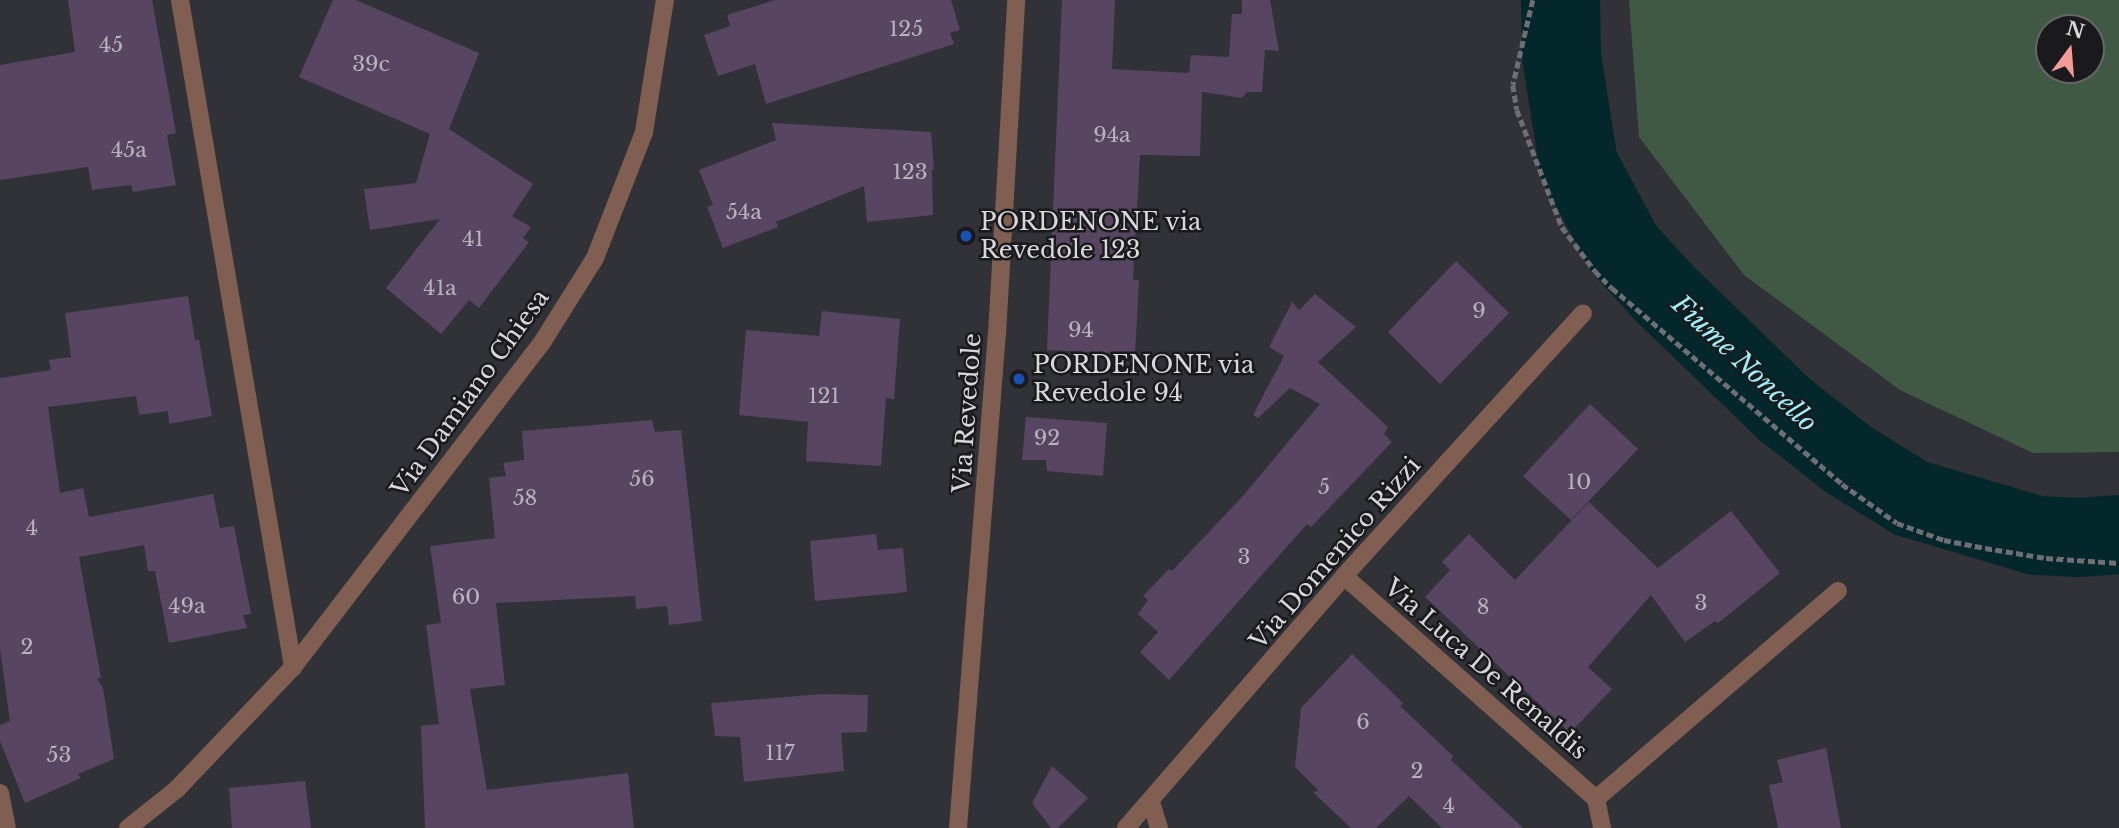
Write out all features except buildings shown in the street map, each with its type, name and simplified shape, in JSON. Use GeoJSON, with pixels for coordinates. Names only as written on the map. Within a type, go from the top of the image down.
{"type":"FeatureCollection","features":[{"type":"Feature","properties":{"kind":"street"},"geometry":{"type":"LineString","coordinates":[[180,0],[293,667]]}},
{"type":"Feature","properties":{"kind":"street","name":"Via Damiano Chiesa"},"geometry":{"type":"LineString","coordinates":[[128,828],[177,789],[293,667],[543,341],[595,258],[644,132],[665,0]]}},
{"type":"Feature","properties":{"kind":"street","name":"Via Revedole"},"geometry":{"type":"LineString","coordinates":[[958,828],[997,334],[1016,0]]}},
{"type":"Feature","properties":{"kind":"street","name":"Via Domenico Rizzi"},"geometry":{"type":"LineString","coordinates":[[1126,828],[1344,576],[1583,313]]}},
{"type":"Feature","properties":{"kind":"street","name":"Via Luca De Renaldis"},"geometry":{"type":"LineString","coordinates":[[1344,576],[1596,799]]}},
{"type":"Feature","properties":{"kind":"street"},"geometry":{"type":"LineString","coordinates":[[1602,828],[1596,799],[1838,591]]}},
{"type":"Feature","properties":{"kind":"street"},"geometry":{"type":"LineString","coordinates":[[0,793],[7,828]]}},
{"type":"Feature","properties":{"kind":"street"},"geometry":{"type":"LineString","coordinates":[[1150,802],[1159,828]]}},
{"type":"Feature","properties":{"kind":"path"},"geometry":{"type":"LineString","coordinates":[[1533,0],[1513,85],[1517,110],[1562,227],[1595,271],[1612,288],[1842,484],[1896,523],[1944,540],[1985,548],[2046,558],[2119,563]]}},
{"type":"Feature","properties":{"kind":"green space"},"geometry":{"type":"Polygon","coordinates":[[[1629,0],[2119,0],[2119,452],[2033,453],[1900,390],[1744,275],[1639,137],[1629,0]]]}},
{"type":"Feature","properties":{"kind":"waterway","name":"Fiume Noncello"},"geometry":{"type":"LineString","coordinates":[[1560,0],[1561,55],[1578,164],[1623,248],[1663,292],[1784,409],[1848,459],[1911,498],[2036,535],[2079,537],[2119,534]]}},
{"type":"Feature","properties":{"kind":"place","name":"PORDENONE via Revedole 123"},"geometry":{"type":"Point","coordinates":[966,236]}},
{"type":"Feature","properties":{"kind":"place","name":"PORDENONE via Revedole 94"},"geometry":{"type":"Point","coordinates":[1019,379]}}]}
